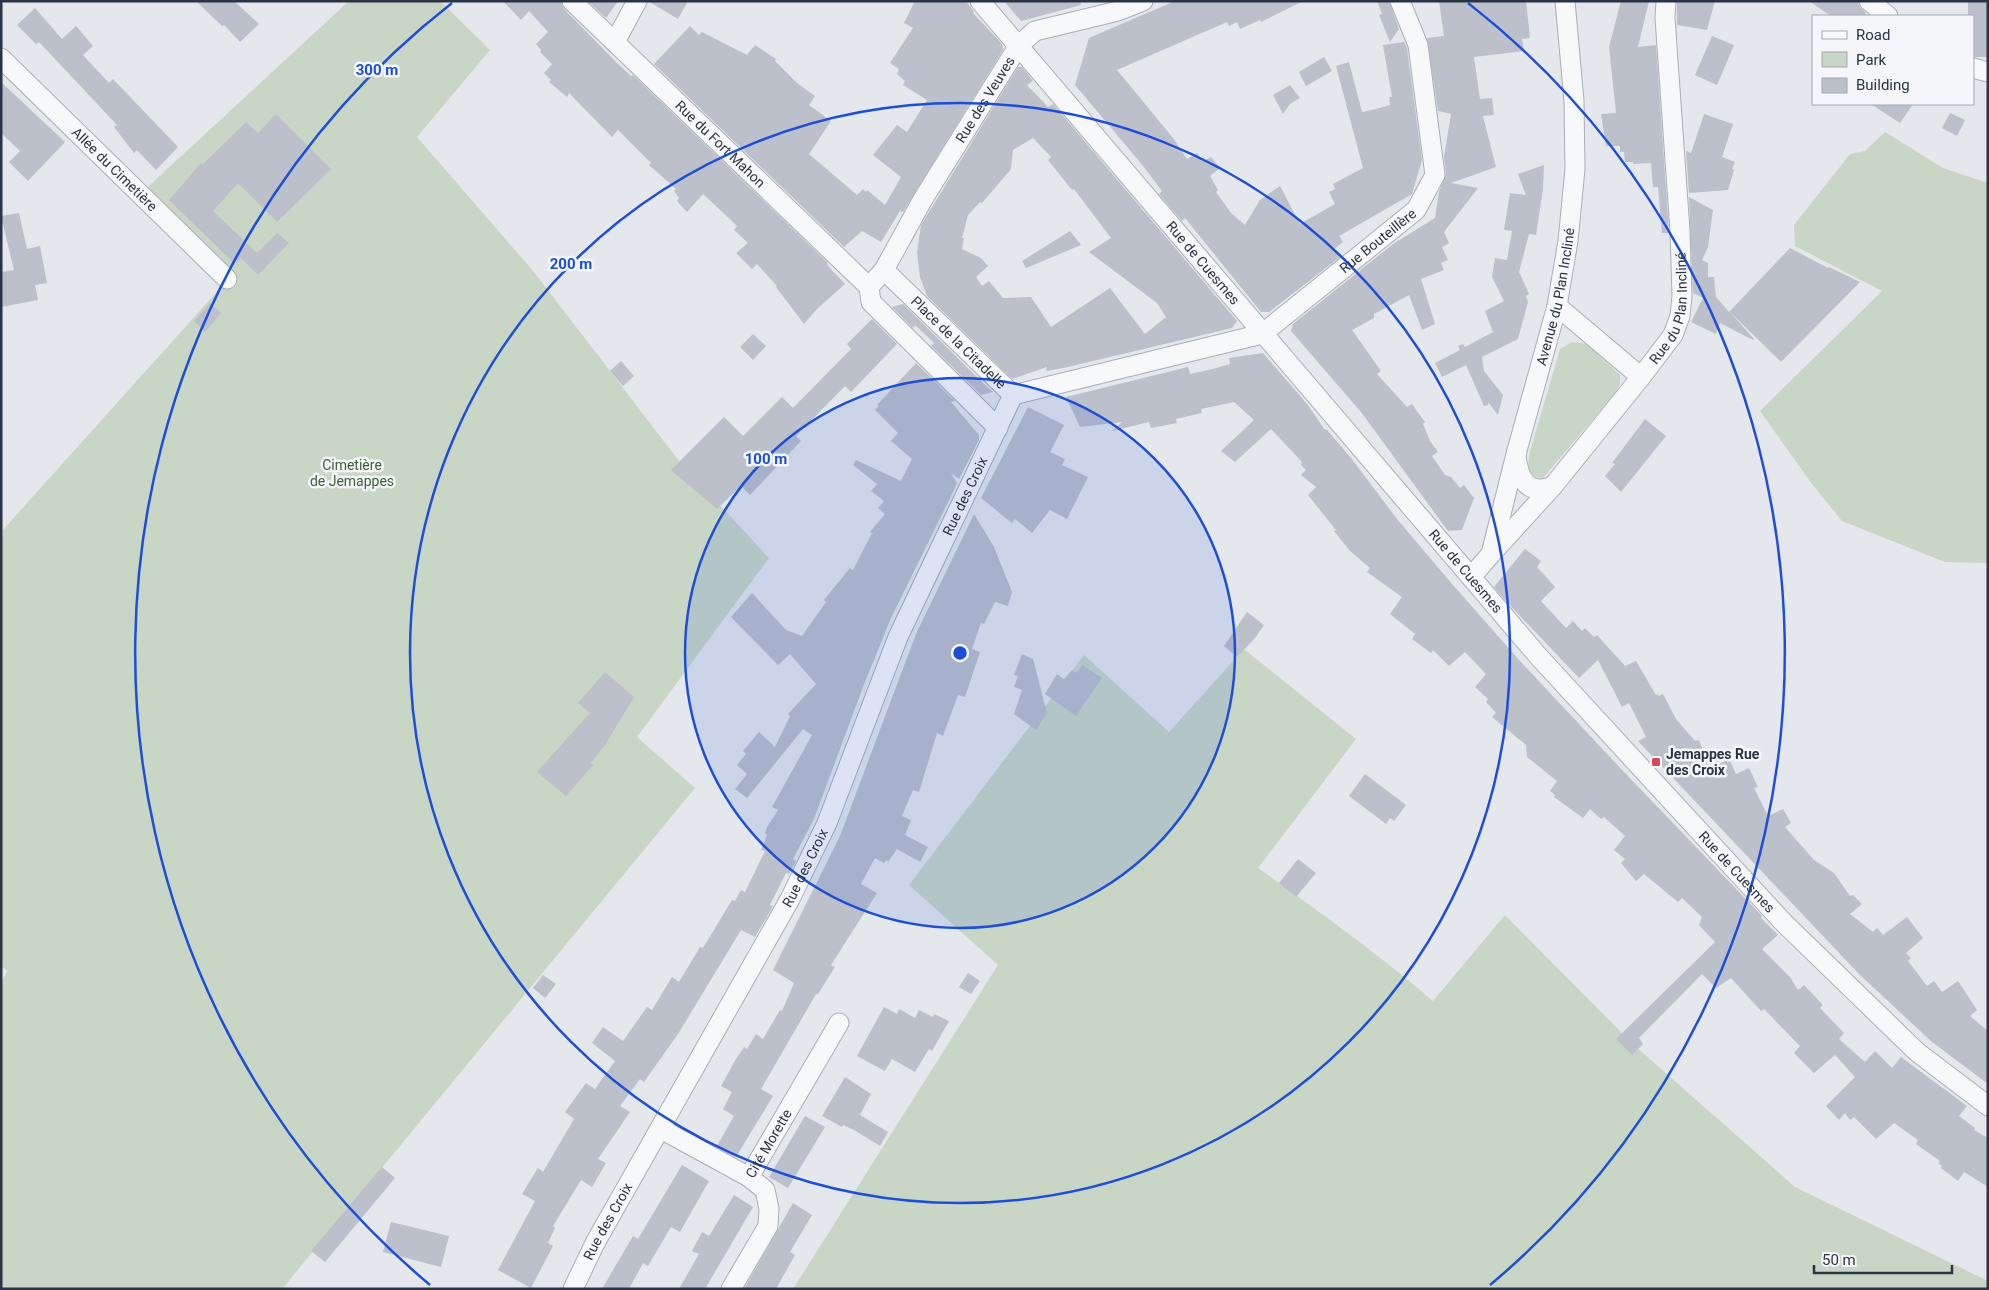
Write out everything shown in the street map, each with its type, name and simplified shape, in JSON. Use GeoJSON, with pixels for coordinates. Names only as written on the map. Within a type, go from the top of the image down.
{"type":"FeatureCollection","features":[{"type":"Feature","properties":{"kind":"street","name":"Rue du Fort Mahon"},"geometry":{"type":"LineString","coordinates":[[572,1],[869,287]]}},
{"type":"Feature","properties":{"kind":"street"},"geometry":{"type":"LineString","coordinates":[[615,42],[637,1]]}},
{"type":"Feature","properties":{"kind":"street","name":"Rue de Cuesmes"},"geometry":{"type":"LineString","coordinates":[[980,1],[1539,657],[1783,922],[1917,1052],[1988,1106]]}},
{"type":"Feature","properties":{"kind":"street","name":"Rue des Veuves"},"geometry":{"type":"LineString","coordinates":[[884,270],[923,199],[1019,45],[1035,31],[1118,11],[1143,1]]}},
{"type":"Feature","properties":{"kind":"street","name":"Rue Bouteillère"},"geometry":{"type":"LineString","coordinates":[[1262,334],[1416,210],[1435,175],[1418,45],[1400,1]]}},
{"type":"Feature","properties":{"kind":"street","name":"Avenue du Plan Incliné"},"geometry":{"type":"LineString","coordinates":[[1471,577],[1491,554],[1516,454],[1557,306],[1568,241],[1575,169],[1574,101],[1565,1]]}},
{"type":"Feature","properties":{"kind":"street","name":"Rue du Plan Incliné"},"geometry":{"type":"LineString","coordinates":[[1491,554],[1553,486],[1641,377],[1673,335],[1680,316],[1682,296],[1680,231],[1665,18],[1666,1]]}},
{"type":"Feature","properties":{"kind":"street"},"geometry":{"type":"LineString","coordinates":[[1868,1],[1887,15]]}},
{"type":"Feature","properties":{"kind":"street","name":"Allée du Cimetière"},"geometry":{"type":"LineString","coordinates":[[1,58],[227,279]]}},
{"type":"Feature","properties":{"kind":"street"},"geometry":{"type":"LineString","coordinates":[[1974,68],[1988,72]]}},
{"type":"Feature","properties":{"kind":"street"},"geometry":{"type":"LineString","coordinates":[[884,270],[869,287],[871,302],[998,428]]}},
{"type":"Feature","properties":{"kind":"street","name":"Place de la Citadelle"},"geometry":{"type":"LineString","coordinates":[[884,270],[1013,395],[998,428]]}},
{"type":"Feature","properties":{"kind":"street"},"geometry":{"type":"LineString","coordinates":[[1557,306],[1641,377]]}},
{"type":"Feature","properties":{"kind":"street"},"geometry":{"type":"LineString","coordinates":[[1013,395],[1262,334]]}},
{"type":"Feature","properties":{"kind":"street","name":"Rue des Croix"},"geometry":{"type":"LineString","coordinates":[[572,1289],[595,1243],[790,899],[827,823],[898,637],[998,428]]}},
{"type":"Feature","properties":{"kind":"street"},"geometry":{"type":"LineString","coordinates":[[1516,454],[1519,474],[1524,482],[1533,488],[1542,490],[1553,486]]}},
{"type":"Feature","properties":{"kind":"street","name":"Cité Morette"},"geometry":{"type":"LineString","coordinates":[[731,1289],[768,1226],[770,1209],[764,1190],[749,1177],[839,1023]]}},
{"type":"Feature","properties":{"kind":"street"},"geometry":{"type":"LineString","coordinates":[[661,1129],[749,1177]]}},
{"type":"Feature","properties":{"kind":"green space","name":"Cimetière de Jemappes"},"geometry":{"type":"Polygon","coordinates":[[[349,1],[440,1],[490,50],[417,137],[534,272],[679,461],[769,558],[637,737],[695,788],[282,1289],[1,1289],[1,981],[8,971],[1,966],[1,532],[223,285],[135,201],[152,183],[349,1]]]}},
{"type":"Feature","properties":{"kind":"green space"},"geometry":{"type":"Polygon","coordinates":[[[1885,132],[1943,168],[1988,183],[1988,563],[1945,562],[1842,521],[1812,484],[1760,411],[1882,291],[1795,246],[1794,225],[1850,154],[1865,151],[1885,132]]]}},
{"type":"Feature","properties":{"kind":"green space"},"geometry":{"type":"Polygon","coordinates":[[[1572,342],[1587,344],[1620,375],[1620,384],[1615,393],[1543,478],[1536,477],[1528,471],[1529,455],[1560,349],[1572,342]]]}},
{"type":"Feature","properties":{"kind":"green space"},"geometry":{"type":"Polygon","coordinates":[[[1244,649],[1356,739],[1258,868],[1369,949],[1433,1001],[1505,915],[1634,1045],[1795,1187],[1988,1281],[1988,1289],[793,1289],[998,965],[909,885],[1084,655],[1169,732],[1244,649]]]}},
{"type":"Feature","properties":{"kind":"building"},"geometry":{"type":"Polygon","coordinates":[[[196,1],[234,1],[259,24],[240,42],[224,25],[222,26],[196,1]]]}},
{"type":"Feature","properties":{"kind":"building"},"geometry":{"type":"Polygon","coordinates":[[[503,1],[561,1],[564,9],[616,62],[631,76],[633,75],[827,262],[828,266],[845,284],[817,309],[804,324],[777,286],[757,264],[752,269],[736,253],[748,243],[734,230],[737,226],[716,206],[703,194],[687,212],[677,201],[679,198],[674,191],[676,189],[649,165],[651,163],[618,130],[612,137],[569,93],[567,97],[549,82],[551,80],[544,73],[552,64],[540,52],[541,50],[536,44],[548,32],[529,11],[521,20],[503,1]]]}},
{"type":"Feature","properties":{"kind":"building"},"geometry":{"type":"Polygon","coordinates":[[[588,1],[618,1],[606,18],[588,1]]]}},
{"type":"Feature","properties":{"kind":"building"},"geometry":{"type":"Polygon","coordinates":[[[648,1],[688,1],[678,19],[648,1]]]}},
{"type":"Feature","properties":{"kind":"building"},"geometry":{"type":"Polygon","coordinates":[[[915,1],[966,1],[973,13],[1002,44],[1003,50],[903,212],[900,211],[881,242],[862,231],[844,247],[654,64],[690,26],[699,35],[702,32],[747,55],[755,45],[776,59],[775,61],[797,83],[815,96],[809,105],[831,121],[809,154],[857,195],[863,189],[866,192],[867,190],[885,205],[901,177],[873,155],[897,125],[907,132],[927,100],[903,85],[905,81],[897,74],[899,69],[890,63],[913,28],[904,23],[915,1]]]}},
{"type":"Feature","properties":{"kind":"building"},"geometry":{"type":"Polygon","coordinates":[[[1004,1],[1080,1],[1081,5],[1021,21],[1004,1]]]}},
{"type":"Feature","properties":{"kind":"building"},"geometry":{"type":"Polygon","coordinates":[[[1175,1],[1303,1],[1261,22],[1260,20],[1240,29],[1237,22],[1229,26],[1227,22],[1117,70],[1173,138],[1187,159],[1197,153],[1203,161],[1211,157],[1220,168],[1210,176],[1218,190],[1216,192],[1231,213],[1245,225],[1260,200],[1280,186],[1300,224],[1335,204],[1329,192],[1335,189],[1333,184],[1363,168],[1336,66],[1349,62],[1362,112],[1376,109],[1390,105],[1389,97],[1392,97],[1383,45],[1404,42],[1407,48],[1422,160],[1412,194],[1339,236],[1343,242],[1334,249],[1340,257],[1269,312],[1261,312],[1185,218],[1182,221],[1159,194],[1162,191],[1144,167],[1075,85],[1089,38],[1175,1]]]}},
{"type":"Feature","properties":{"kind":"building"},"geometry":{"type":"Polygon","coordinates":[[[1377,1],[1389,1],[1399,29],[1390,42],[1379,15],[1382,14],[1377,1]]]}},
{"type":"Feature","properties":{"kind":"building"},"geometry":{"type":"Polygon","coordinates":[[[1439,1],[1526,1],[1530,38],[1522,39],[1524,51],[1474,57],[1480,99],[1492,98],[1494,115],[1483,116],[1496,167],[1451,183],[1478,188],[1444,232],[1449,243],[1442,247],[1448,260],[1441,263],[1444,270],[1421,279],[1435,324],[1422,330],[1409,295],[1374,314],[1374,318],[1352,330],[1381,371],[1377,374],[1407,407],[1412,404],[1425,422],[1423,424],[1430,441],[1438,452],[1432,456],[1445,475],[1451,477],[1460,488],[1464,485],[1474,498],[1462,530],[1448,531],[1361,412],[1291,331],[1293,324],[1393,244],[1435,218],[1439,192],[1446,174],[1444,157],[1451,114],[1438,111],[1427,38],[1444,36],[1439,1]]]}},
{"type":"Feature","properties":{"kind":"building"},"geometry":{"type":"Polygon","coordinates":[[[1621,1],[1649,1],[1638,47],[1656,45],[1669,233],[1662,233],[1658,187],[1653,187],[1651,163],[1633,164],[1633,162],[1625,162],[1624,152],[1620,152],[1620,146],[1606,146],[1601,114],[1616,113],[1609,47],[1621,1]]]}},
{"type":"Feature","properties":{"kind":"building"},"geometry":{"type":"Polygon","coordinates":[[[1677,1],[1715,1],[1707,30],[1677,25],[1677,1]]]}},
{"type":"Feature","properties":{"kind":"building"},"geometry":{"type":"Polygon","coordinates":[[[1809,1],[1858,1],[1859,6],[1866,13],[1865,15],[1830,15],[1809,1]]]}},
{"type":"Feature","properties":{"kind":"building"},"geometry":{"type":"Polygon","coordinates":[[[1968,1],[1988,1],[1988,57],[1974,57],[1974,15],[1968,15],[1968,1]]]}},
{"type":"Feature","properties":{"kind":"building"},"geometry":{"type":"Polygon","coordinates":[[[35,8],[62,39],[76,26],[93,46],[83,55],[109,83],[113,79],[178,147],[156,170],[137,150],[134,153],[114,127],[117,125],[39,42],[36,44],[17,25],[35,8]]]}},
{"type":"Feature","properties":{"kind":"building"},"geometry":{"type":"Polygon","coordinates":[[[1712,36],[1734,45],[1717,85],[1695,75],[1712,36]]]}},
{"type":"Feature","properties":{"kind":"building"},"geometry":{"type":"Polygon","coordinates":[[[1324,57],[1332,71],[1306,86],[1299,72],[1324,57]]]}},
{"type":"Feature","properties":{"kind":"building"},"geometry":{"type":"Polygon","coordinates":[[[1018,67],[1022,67],[1033,81],[1027,85],[1048,107],[1053,104],[1237,321],[1232,328],[1068,367],[1046,371],[1047,367],[1012,379],[927,296],[920,277],[917,253],[921,225],[1018,67]],[[1033,138],[1013,150],[1011,169],[982,203],[980,202],[968,215],[962,238],[964,238],[962,249],[981,258],[988,266],[976,277],[982,286],[989,281],[1003,298],[1031,297],[1051,327],[1110,288],[1145,334],[1166,317],[1157,303],[1089,252],[1111,238],[1074,189],[1072,190],[1048,160],[1051,157],[1033,138]]]}},
{"type":"Feature","properties":{"kind":"building"},"geometry":{"type":"Polygon","coordinates":[[[1,82],[65,142],[28,181],[9,162],[20,151],[1,133],[1,82]]]}},
{"type":"Feature","properties":{"kind":"building"},"geometry":{"type":"Polygon","coordinates":[[[1290,85],[1300,98],[1290,104],[1283,114],[1273,95],[1290,85]]]}},
{"type":"Feature","properties":{"kind":"building"},"geometry":{"type":"Polygon","coordinates":[[[1873,105],[1912,105],[1900,123],[1873,105]]]}},
{"type":"Feature","properties":{"kind":"building"},"geometry":{"type":"Polygon","coordinates":[[[1950,113],[1965,120],[1957,136],[1942,128],[1950,113]]]}},
{"type":"Feature","properties":{"kind":"building"},"geometry":{"type":"Polygon","coordinates":[[[276,114],[331,169],[277,222],[238,183],[213,211],[257,253],[277,233],[289,243],[258,275],[241,258],[235,264],[169,200],[201,163],[203,164],[246,122],[258,133],[276,114]]]}},
{"type":"Feature","properties":{"kind":"building"},"geometry":{"type":"Polygon","coordinates":[[[1704,114],[1733,124],[1722,157],[1735,162],[1732,169],[1734,170],[1728,190],[1689,193],[1686,151],[1691,153],[1704,114]]]}},
{"type":"Feature","properties":{"kind":"building"},"geometry":{"type":"Polygon","coordinates":[[[1544,165],[1543,189],[1536,235],[1529,234],[1519,272],[1529,294],[1526,296],[1528,302],[1518,339],[1482,357],[1484,371],[1503,395],[1498,415],[1488,402],[1488,405],[1484,406],[1466,365],[1442,377],[1435,363],[1460,350],[1458,346],[1463,344],[1465,347],[1493,332],[1485,311],[1504,301],[1492,277],[1495,258],[1507,260],[1512,231],[1504,230],[1510,193],[1526,195],[1518,174],[1544,165]]]}},
{"type":"Feature","properties":{"kind":"building"},"geometry":{"type":"Polygon","coordinates":[[[1689,197],[1713,210],[1708,247],[1702,260],[1708,263],[1708,277],[1714,277],[1716,297],[1729,312],[1790,248],[1860,282],[1781,362],[1730,312],[1753,340],[1720,323],[1716,334],[1691,322],[1703,298],[1693,293],[1689,197]]]}},
{"type":"Feature","properties":{"kind":"building"},"geometry":{"type":"Polygon","coordinates":[[[19,213],[27,249],[40,246],[47,283],[35,285],[38,300],[1,307],[1,272],[14,270],[1,216],[19,213]]]}},
{"type":"Feature","properties":{"kind":"building"},"geometry":{"type":"Polygon","coordinates":[[[1070,231],[1081,245],[1026,268],[1022,261],[1070,231]]]}},
{"type":"Feature","properties":{"kind":"building"},"geometry":{"type":"Polygon","coordinates":[[[210,303],[221,313],[205,332],[194,321],[210,303]]]}},
{"type":"Feature","properties":{"kind":"building"},"geometry":{"type":"Polygon","coordinates":[[[903,304],[993,392],[981,395],[931,346],[934,343],[915,325],[913,328],[892,307],[903,304]]]}},
{"type":"Feature","properties":{"kind":"building"},"geometry":{"type":"Polygon","coordinates":[[[872,319],[897,344],[851,392],[845,386],[796,436],[801,441],[750,495],[741,486],[717,509],[671,470],[724,417],[743,436],[782,397],[793,408],[851,349],[847,344],[872,319]]]}},
{"type":"Feature","properties":{"kind":"building"},"geometry":{"type":"Polygon","coordinates":[[[753,334],[766,346],[753,360],[740,347],[753,334]]]}},
{"type":"Feature","properties":{"kind":"building"},"geometry":{"type":"Polygon","coordinates":[[[1263,353],[1307,404],[1325,430],[1351,458],[1397,519],[1520,661],[1778,935],[1762,949],[1790,977],[1798,990],[1804,985],[1823,1005],[1820,1008],[1844,1033],[1839,1039],[1865,1062],[1875,1051],[1892,1068],[1901,1057],[1967,1106],[1959,1116],[1975,1128],[1974,1130],[1988,1138],[1988,1187],[1964,1172],[1958,1181],[1941,1168],[1942,1166],[1938,1163],[1940,1161],[1916,1144],[1918,1140],[1894,1123],[1876,1139],[1854,1117],[1850,1120],[1845,1113],[1839,1120],[1826,1106],[1855,1077],[1835,1055],[1814,1073],[1794,1053],[1800,1046],[1764,1009],[1761,1011],[1731,978],[1716,988],[1702,974],[1639,1038],[1643,1044],[1632,1055],[1616,1039],[1715,942],[1699,925],[1702,917],[1682,898],[1678,902],[1644,874],[1636,881],[1621,863],[1625,859],[1614,850],[1625,836],[1604,817],[1601,819],[1590,809],[1583,818],[1554,797],[1555,795],[1550,791],[1557,781],[1527,757],[1526,745],[1492,717],[1496,713],[1486,702],[1488,699],[1475,687],[1486,674],[1465,652],[1449,666],[1433,650],[1431,653],[1412,639],[1415,634],[1390,614],[1402,597],[1367,572],[1370,568],[1350,551],[1334,531],[1336,530],[1308,495],[1316,487],[1301,475],[1306,470],[1301,465],[1302,462],[1271,429],[1235,462],[1221,451],[1254,420],[1234,402],[1201,409],[1202,413],[1176,419],[1177,423],[1151,428],[1149,422],[1112,431],[1122,422],[1080,427],[1066,397],[1188,367],[1190,374],[1213,369],[1230,364],[1229,358],[1263,353]]]}},
{"type":"Feature","properties":{"kind":"building"},"geometry":{"type":"Polygon","coordinates":[[[621,361],[634,376],[623,386],[610,371],[621,361]]]}},
{"type":"Feature","properties":{"kind":"building"},"geometry":{"type":"Polygon","coordinates":[[[916,363],[955,401],[951,402],[979,435],[979,440],[959,479],[951,473],[957,483],[891,618],[814,819],[793,859],[796,861],[789,874],[786,873],[770,905],[773,906],[755,937],[741,930],[678,1034],[644,1082],[640,1079],[620,1106],[630,1112],[598,1159],[606,1163],[592,1187],[581,1180],[553,1226],[555,1228],[548,1243],[553,1246],[531,1288],[498,1270],[535,1201],[522,1194],[538,1168],[543,1172],[574,1119],[565,1112],[586,1083],[595,1089],[615,1061],[592,1043],[603,1027],[623,1041],[647,1007],[652,1010],[672,977],[679,982],[700,947],[703,948],[732,900],[735,901],[741,890],[745,892],[765,851],[761,850],[767,835],[765,833],[778,810],[772,807],[812,735],[803,729],[747,798],[735,789],[747,774],[737,765],[746,754],[743,751],[759,732],[775,747],[790,716],[788,714],[816,684],[790,654],[778,665],[731,617],[752,593],[786,630],[802,636],[826,602],[824,600],[850,568],[853,570],[872,533],[870,532],[885,514],[878,508],[884,501],[871,491],[877,484],[853,465],[856,460],[901,481],[912,459],[891,441],[898,433],[875,410],[879,406],[877,405],[916,363]]]}},
{"type":"Feature","properties":{"kind":"building"},"geometry":{"type":"Polygon","coordinates":[[[1028,407],[1064,425],[1050,452],[1065,459],[1062,465],[1088,477],[1067,519],[1050,510],[1032,533],[1015,519],[1012,523],[981,498],[1028,407]]]}},
{"type":"Feature","properties":{"kind":"building"},"geometry":{"type":"Polygon","coordinates":[[[1645,419],[1666,436],[1621,492],[1605,476],[1615,464],[1612,463],[1645,419]]]}},
{"type":"Feature","properties":{"kind":"building"},"geometry":{"type":"Polygon","coordinates":[[[974,514],[994,547],[1012,592],[1008,606],[995,602],[984,624],[981,623],[972,649],[980,652],[965,697],[958,695],[943,736],[937,733],[919,792],[913,790],[902,816],[911,820],[905,835],[928,847],[920,862],[897,849],[888,862],[887,860],[884,863],[875,858],[861,884],[877,893],[831,965],[835,967],[818,994],[816,994],[761,1089],[773,1096],[736,1157],[717,1146],[734,1116],[723,1109],[732,1092],[721,1086],[744,1047],[747,1049],[756,1034],[763,1039],[780,1010],[782,1011],[794,983],[773,970],[840,836],[916,634],[974,514]]]}},
{"type":"Feature","properties":{"kind":"building"},"geometry":{"type":"Polygon","coordinates":[[[1525,549],[1541,561],[1537,567],[1555,587],[1541,601],[1566,628],[1573,621],[1582,631],[1585,628],[1594,637],[1597,635],[1625,666],[1636,661],[1656,695],[1663,694],[1676,719],[1695,741],[1699,740],[1704,753],[1712,750],[1719,764],[1729,759],[1736,774],[1749,768],[1758,787],[1754,788],[1768,816],[1783,809],[1791,823],[1785,827],[1814,860],[1834,873],[1850,896],[1853,895],[1862,904],[1850,914],[1873,932],[1877,928],[1883,935],[1907,917],[1923,938],[1906,953],[1911,958],[1908,961],[1927,986],[1934,981],[1942,992],[1958,981],[1977,1010],[1970,1016],[1988,1031],[1988,1084],[1932,1042],[1859,974],[1638,741],[1646,737],[1629,703],[1622,707],[1598,660],[1579,678],[1504,599],[1494,587],[1525,549]]]}},
{"type":"Feature","properties":{"kind":"building"},"geometry":{"type":"Polygon","coordinates":[[[1247,612],[1264,625],[1255,638],[1237,657],[1224,646],[1247,612]]]}},
{"type":"Feature","properties":{"kind":"building"},"geometry":{"type":"Polygon","coordinates":[[[1022,654],[1033,659],[1047,713],[1036,730],[1014,714],[1022,690],[1014,687],[1018,676],[1014,675],[1022,654]]]}},
{"type":"Feature","properties":{"kind":"building"},"geometry":{"type":"Polygon","coordinates":[[[1082,665],[1102,678],[1076,716],[1045,694],[1057,674],[1064,679],[1072,670],[1077,673],[1082,665]]]}},
{"type":"Feature","properties":{"kind":"building"},"geometry":{"type":"Polygon","coordinates":[[[605,672],[634,697],[605,745],[591,763],[593,765],[566,796],[537,772],[590,713],[578,703],[605,672]]]}},
{"type":"Feature","properties":{"kind":"building"},"geometry":{"type":"Polygon","coordinates":[[[1365,774],[1406,805],[1394,821],[1390,818],[1386,824],[1349,796],[1365,774]]]}},
{"type":"Feature","properties":{"kind":"building"},"geometry":{"type":"Polygon","coordinates":[[[1298,859],[1316,873],[1296,897],[1279,883],[1298,859]]]}},
{"type":"Feature","properties":{"kind":"building"},"geometry":{"type":"Polygon","coordinates":[[[968,973],[980,981],[971,994],[959,987],[968,973]]]}},
{"type":"Feature","properties":{"kind":"building"},"geometry":{"type":"Polygon","coordinates":[[[543,975],[556,984],[545,998],[533,988],[543,975]]]}},
{"type":"Feature","properties":{"kind":"building"},"geometry":{"type":"Polygon","coordinates":[[[884,1007],[897,1014],[899,1009],[915,1018],[919,1010],[933,1017],[934,1014],[949,1021],[932,1051],[929,1049],[915,1072],[892,1059],[885,1071],[857,1056],[884,1007]]]}},
{"type":"Feature","properties":{"kind":"building"},"geometry":{"type":"Polygon","coordinates":[[[845,1077],[871,1094],[860,1115],[888,1132],[880,1146],[854,1130],[843,1125],[842,1127],[822,1116],[845,1077]]]}},
{"type":"Feature","properties":{"kind":"building"},"geometry":{"type":"Polygon","coordinates":[[[805,1116],[825,1127],[788,1188],[769,1177],[805,1116]]]}},
{"type":"Feature","properties":{"kind":"building"},"geometry":{"type":"Polygon","coordinates":[[[682,1165],[709,1181],[680,1232],[671,1227],[648,1266],[643,1263],[629,1289],[602,1289],[633,1236],[638,1239],[682,1165]]]}},
{"type":"Feature","properties":{"kind":"building"},"geometry":{"type":"Polygon","coordinates":[[[382,1167],[395,1178],[325,1262],[311,1251],[382,1167]]]}},
{"type":"Feature","properties":{"kind":"building"},"geometry":{"type":"Polygon","coordinates":[[[734,1195],[753,1207],[705,1289],[679,1289],[699,1254],[692,1251],[702,1232],[709,1236],[734,1195]]]}},
{"type":"Feature","properties":{"kind":"building"},"geometry":{"type":"Polygon","coordinates":[[[793,1203],[812,1215],[790,1252],[795,1255],[776,1289],[744,1289],[793,1203]]]}},
{"type":"Feature","properties":{"kind":"building"},"geometry":{"type":"Polygon","coordinates":[[[391,1222],[449,1236],[441,1267],[383,1252],[391,1222]]]}},
{"type":"Feature","properties":{"kind":"place","name":"Jemappes Rue des Croix"},"geometry":{"type":"Point","coordinates":[1656,762]}}]}
